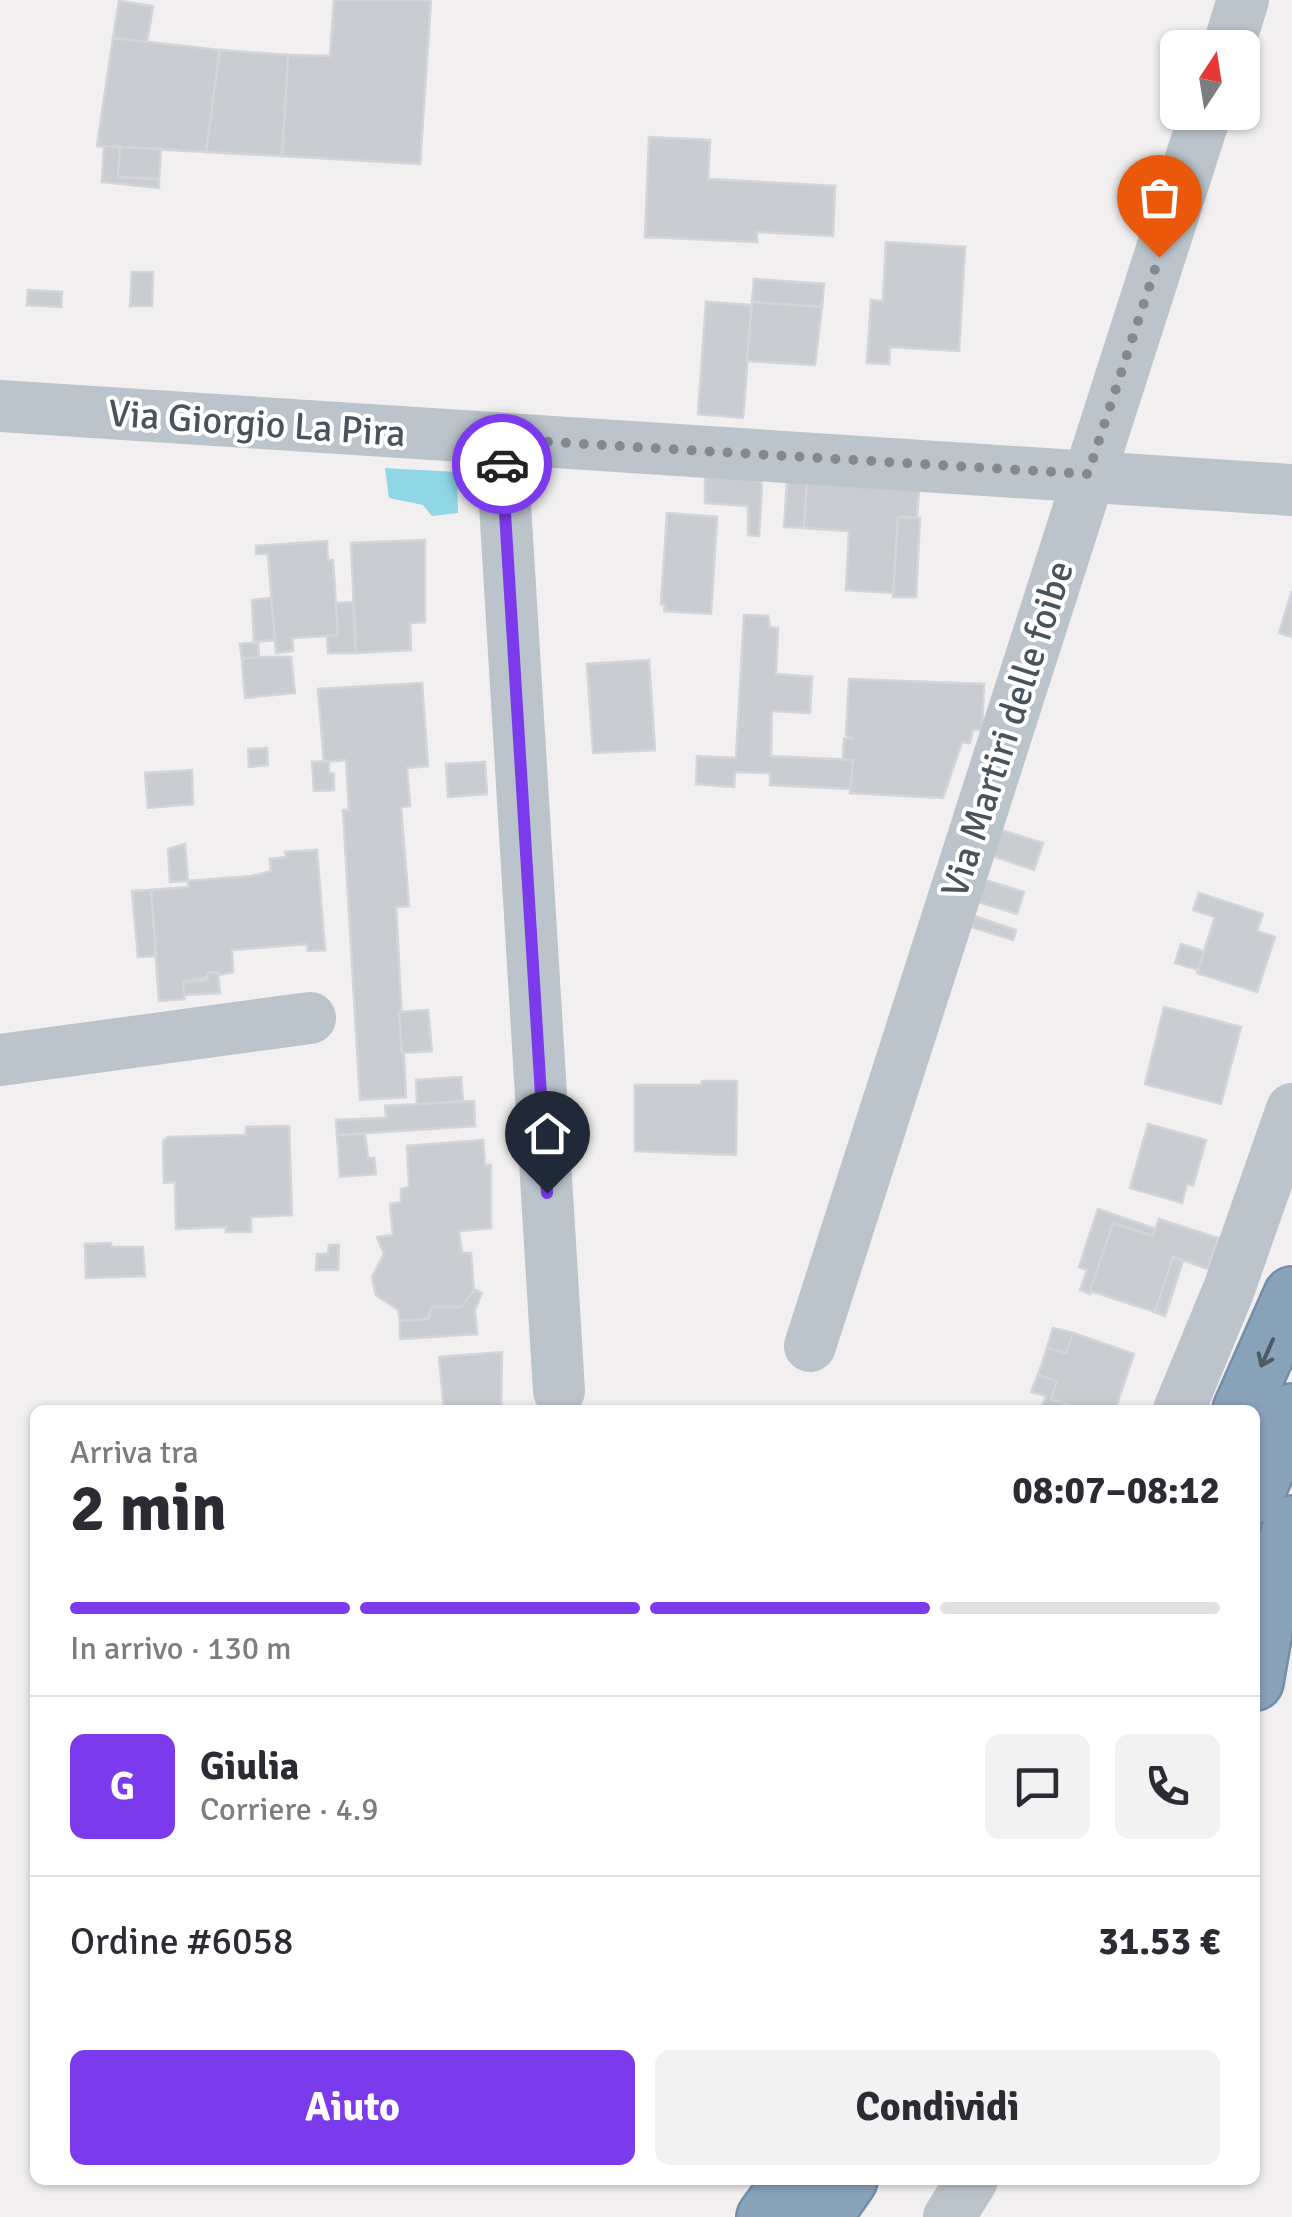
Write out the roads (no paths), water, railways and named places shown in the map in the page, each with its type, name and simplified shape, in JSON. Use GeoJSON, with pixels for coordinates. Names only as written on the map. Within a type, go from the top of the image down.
{"type":"FeatureCollection","features":[{"type":"Feature","properties":{"kind":"highway"},"geometry":{"type":"LineString","coordinates":[[1243,1405],[1292,1296]]}},
{"type":"Feature","properties":{"kind":"highway"},"geometry":{"type":"LineString","coordinates":[[1260,1484],[1292,1412]]}},
{"type":"Feature","properties":{"kind":"highway"},"geometry":{"type":"LineString","coordinates":[[1260,1653],[1270,1596],[1292,1524]]}},
{"type":"Feature","properties":{"kind":"highway"},"geometry":{"type":"LineString","coordinates":[[765,2217],[788,2185]]}},
{"type":"Feature","properties":{"kind":"highway"},"geometry":{"type":"LineString","coordinates":[[823,2217],[845,2185]]}},
{"type":"Feature","properties":{"kind":"street"},"geometry":{"type":"LineString","coordinates":[[1234,30],[1243,0]]}},
{"type":"Feature","properties":{"kind":"street","name":"Via Martiri delle foibe"},"geometry":{"type":"LineString","coordinates":[[810,1346],[1200,130]]}},
{"type":"Feature","properties":{"kind":"street","name":"Via Giorgio La Pira"},"geometry":{"type":"LineString","coordinates":[[0,406],[1292,490]]}},
{"type":"Feature","properties":{"kind":"street"},"geometry":{"type":"LineString","coordinates":[[501,439],[559,1391]]}},
{"type":"Feature","properties":{"kind":"street"},"geometry":{"type":"LineString","coordinates":[[0,1060],[310,1018]]}},
{"type":"Feature","properties":{"kind":"street"},"geometry":{"type":"LineString","coordinates":[[1181,1405],[1228,1289],[1292,1109]]}},
{"type":"Feature","properties":{"kind":"street"},"geometry":{"type":"LineString","coordinates":[[1260,1692],[1292,1628]]}},
{"type":"Feature","properties":{"kind":"street"},"geometry":{"type":"LineString","coordinates":[[950,2217],[969,2185]]}},
{"type":"Feature","properties":{"kind":"water"},"geometry":{"type":"Polygon","coordinates":[[[385,468],[457,472],[458,513],[432,516],[423,505],[389,498],[385,468]]]}}]}
